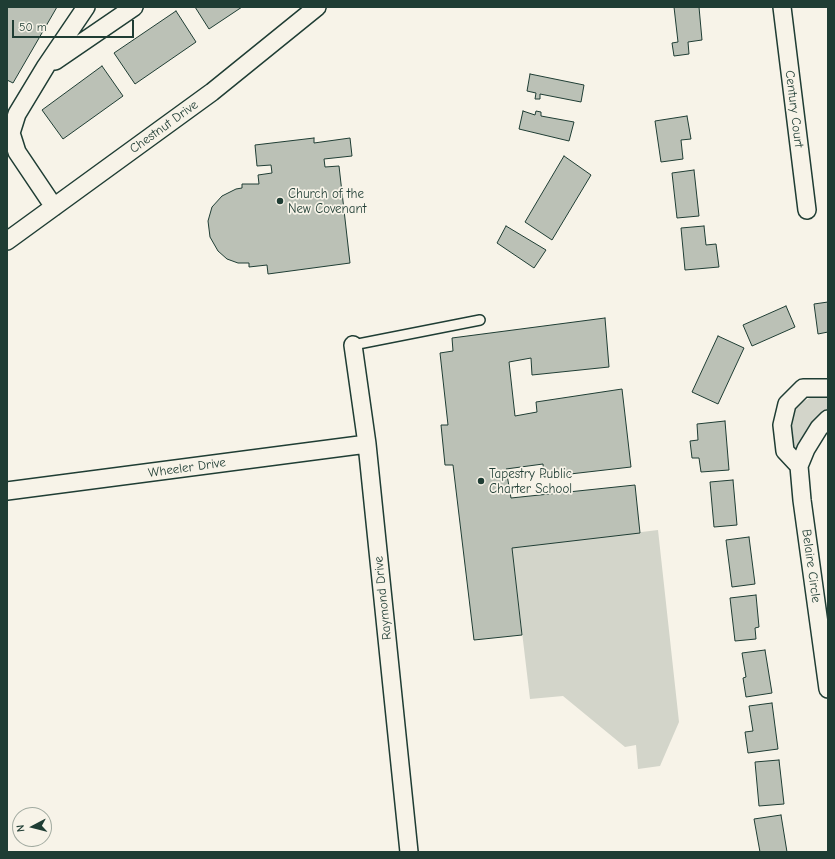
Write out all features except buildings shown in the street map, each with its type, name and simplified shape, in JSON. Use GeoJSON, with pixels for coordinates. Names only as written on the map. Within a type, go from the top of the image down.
{"type":"FeatureCollection","features":[{"type":"Feature","properties":{"kind":"street"},"geometry":{"type":"LineString","coordinates":[[54,207],[17,152],[12,133],[17,114],[46,66],[86,7]]}},
{"type":"Feature","properties":{"kind":"street"},"geometry":{"type":"LineString","coordinates":[[46,66],[134,7]]}},
{"type":"Feature","properties":{"kind":"street","name":"Chestnut Drive"},"geometry":{"type":"LineString","coordinates":[[7,241],[212,92],[317,7]]}},
{"type":"Feature","properties":{"kind":"street","name":"Century Court"},"geometry":{"type":"LineString","coordinates":[[782,7],[807,210]]}},
{"type":"Feature","properties":{"kind":"street","name":"Raymond Drive"},"geometry":{"type":"LineString","coordinates":[[353,345],[367,444],[409,852]]}},
{"type":"Feature","properties":{"kind":"street"},"geometry":{"type":"LineString","coordinates":[[828,388],[804,388],[786,404],[782,425],[785,451],[798,466],[806,449],[819,428],[828,419]]}},
{"type":"Feature","properties":{"kind":"street","name":"Wheeler Drive"},"geometry":{"type":"LineString","coordinates":[[7,491],[367,444]]}},
{"type":"Feature","properties":{"kind":"street","name":"Belaire Circle"},"geometry":{"type":"LineString","coordinates":[[798,466],[828,689]]}},
{"type":"Feature","properties":{"kind":"lane"},"geometry":{"type":"LineString","coordinates":[[353,345],[480,320]]}},
{"type":"Feature","properties":{"kind":"shaded area"},"geometry":{"type":"Polygon","coordinates":[[[812,397],[828,397],[828,411],[799,449],[794,447],[791,442],[789,428],[794,410],[802,402],[812,397]]]}},
{"type":"Feature","properties":{"kind":"shaded area"},"geometry":{"type":"Polygon","coordinates":[[[658,530],[679,722],[660,766],[638,769],[636,745],[625,747],[563,696],[530,699],[512,548],[658,530]]]}},
{"type":"Feature","properties":{"kind":"place","name":"Church of the New Covenant"},"geometry":{"type":"Point","coordinates":[280,201]}},
{"type":"Feature","properties":{"kind":"place","name":"Tapestry Public Charter School"},"geometry":{"type":"Point","coordinates":[481,481]}}]}
